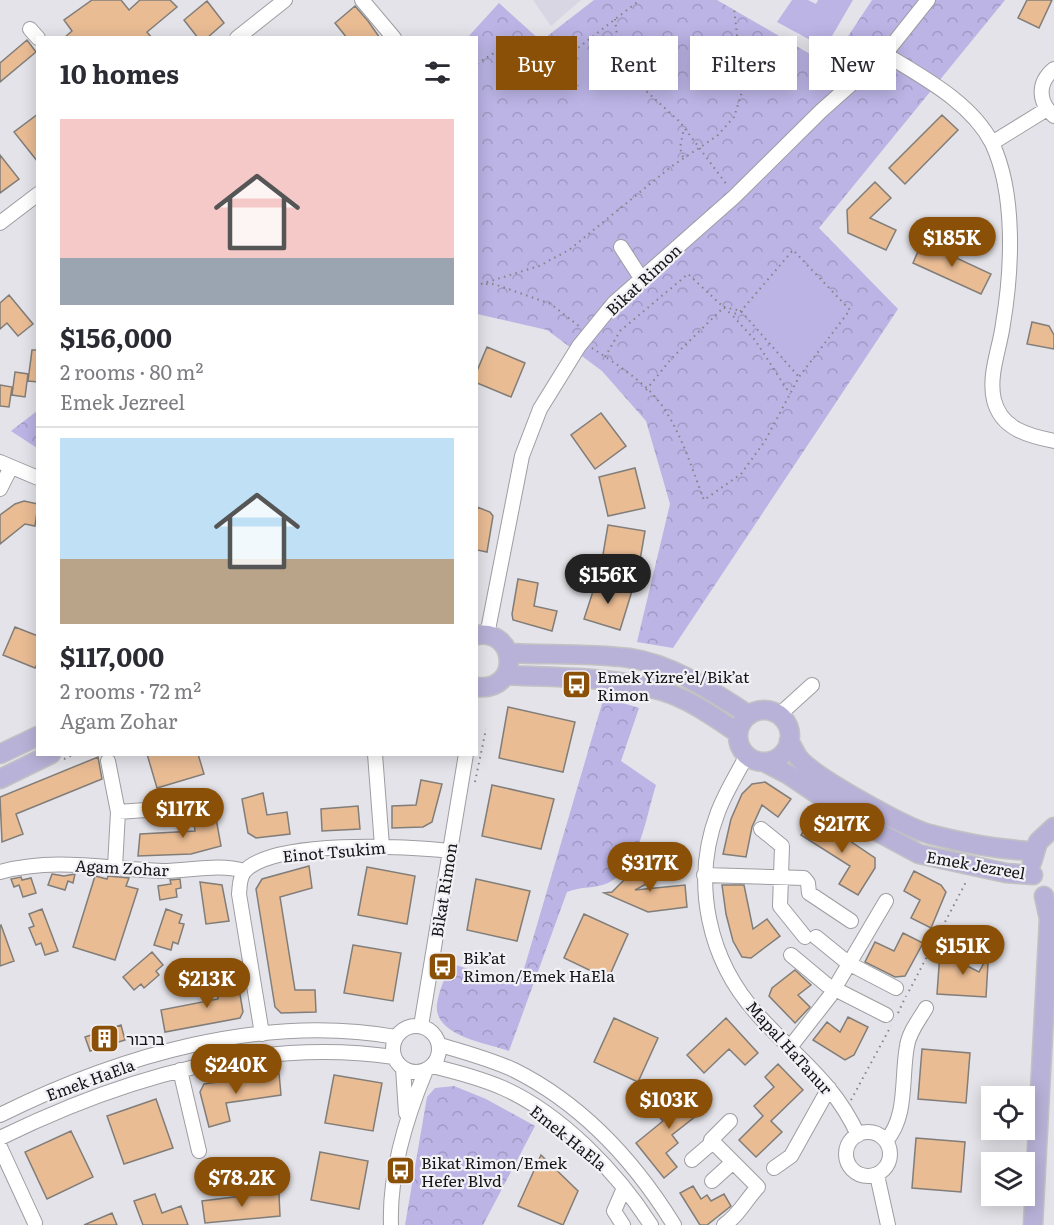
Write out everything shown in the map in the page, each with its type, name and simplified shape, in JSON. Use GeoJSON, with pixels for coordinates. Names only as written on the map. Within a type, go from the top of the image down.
{"type":"FeatureCollection","features":[{"type":"Feature","properties":{"kind":"main road"},"geometry":{"type":"LineString","coordinates":[[478,690],[491,687],[506,675],[509,664],[508,653],[500,641],[482,635]]}},
{"type":"Feature","properties":{"kind":"main road"},"geometry":{"type":"LineString","coordinates":[[508,653],[630,658],[674,673],[712,691],[750,715]]}},
{"type":"Feature","properties":{"kind":"main road"},"geometry":{"type":"LineString","coordinates":[[506,675],[625,683],[663,691],[698,707],[738,733]]}},
{"type":"Feature","properties":{"kind":"main road"},"geometry":{"type":"LineString","coordinates":[[761,711],[779,715],[788,727],[789,741],[780,756],[764,762],[747,755],[740,745],[738,733],[742,722],[750,715],[761,711]]}},
{"type":"Feature","properties":{"kind":"main road"},"geometry":{"type":"LineString","coordinates":[[0,754],[36,737]]}},
{"type":"Feature","properties":{"kind":"main road","name":"Emek Jezreel"},"geometry":{"type":"LineString","coordinates":[[789,741],[798,757],[812,770],[861,801],[927,834],[1013,850],[1034,850]]}},
{"type":"Feature","properties":{"kind":"main road"},"geometry":{"type":"LineString","coordinates":[[0,779],[47,756]]}},
{"type":"Feature","properties":{"kind":"main road","name":"Emek Jezreel"},"geometry":{"type":"LineString","coordinates":[[764,762],[854,819],[919,854],[1005,873],[1033,875]]}},
{"type":"Feature","properties":{"kind":"main road"},"geometry":{"type":"LineString","coordinates":[[1033,1225],[1049,919],[1049,900],[1033,875],[1034,850],[1044,834],[1054,827]]}},
{"type":"Feature","properties":{"kind":"street"},"geometry":{"type":"LineString","coordinates":[[240,36],[285,0]]}},
{"type":"Feature","properties":{"kind":"street"},"geometry":{"type":"LineString","coordinates":[[362,0],[391,36]]}},
{"type":"Feature","properties":{"kind":"street","name":"Bikat Rimon"},"geometry":{"type":"LineString","coordinates":[[896,40],[928,0]]}},
{"type":"Feature","properties":{"kind":"street"},"geometry":{"type":"LineString","coordinates":[[896,61],[955,100],[972,116],[992,143],[1001,172],[1008,210],[1010,247],[1004,323],[992,382],[994,401],[1002,416],[1014,429],[1031,436],[1054,441]]}},
{"type":"Feature","properties":{"kind":"street"},"geometry":{"type":"LineString","coordinates":[[992,143],[1051,113],[1042,102],[1042,84],[1054,69]]}},
{"type":"Feature","properties":{"kind":"street","name":"Bikat Rimon"},"geometry":{"type":"LineString","coordinates":[[482,635],[522,456],[540,409],[586,337],[614,303],[734,197],[845,90]]}},
{"type":"Feature","properties":{"kind":"street"},"geometry":{"type":"LineString","coordinates":[[0,223],[36,196]]}},
{"type":"Feature","properties":{"kind":"street"},"geometry":{"type":"LineString","coordinates":[[621,247],[641,278]]}},
{"type":"Feature","properties":{"kind":"street"},"geometry":{"type":"LineString","coordinates":[[0,489],[6,464],[36,477]]}},
{"type":"Feature","properties":{"kind":"street"},"geometry":{"type":"LineString","coordinates":[[779,715],[812,685]]}},
{"type":"Feature","properties":{"kind":"street","name":"Mapal HaTanur"},"geometry":{"type":"LineString","coordinates":[[747,755],[719,810],[710,836],[704,875],[706,911],[717,950],[734,982],[758,1016],[791,1046],[830,1088],[858,1135]]}},
{"type":"Feature","properties":{"kind":"street"},"geometry":{"type":"LineString","coordinates":[[375,756],[382,846]]}},
{"type":"Feature","properties":{"kind":"street","name":"Bikat Rimon"},"geometry":{"type":"LineString","coordinates":[[422,1026],[466,756]]}},
{"type":"Feature","properties":{"kind":"street"},"geometry":{"type":"LineString","coordinates":[[108,761],[118,812],[115,867]]}},
{"type":"Feature","properties":{"kind":"street"},"geometry":{"type":"LineString","coordinates":[[118,812],[201,806]]}},
{"type":"Feature","properties":{"kind":"street"},"geometry":{"type":"LineString","coordinates":[[761,829],[782,846],[779,878],[780,906],[811,937],[848,963],[896,988]]}},
{"type":"Feature","properties":{"kind":"street","name":"Einot Tsukim"},"geometry":{"type":"LineString","coordinates":[[245,871],[260,860],[292,853],[382,846],[449,851]]}},
{"type":"Feature","properties":{"kind":"street","name":"Agam Zohar"},"geometry":{"type":"LineString","coordinates":[[0,873],[47,863],[164,871],[223,866],[245,871]]}},
{"type":"Feature","properties":{"kind":"street"},"geometry":{"type":"LineString","coordinates":[[245,871],[240,881],[239,894],[262,1034]]}},
{"type":"Feature","properties":{"kind":"street"},"geometry":{"type":"LineString","coordinates":[[704,875],[804,878],[808,883],[809,893],[851,921]]}},
{"type":"Feature","properties":{"kind":"street"},"geometry":{"type":"LineString","coordinates":[[791,1046],[834,989],[886,902]]}},
{"type":"Feature","properties":{"kind":"street"},"geometry":{"type":"LineString","coordinates":[[791,955],[834,989],[886,1015]]}},
{"type":"Feature","properties":{"kind":"street"},"geometry":{"type":"LineString","coordinates":[[886,1142],[895,1131],[900,1118],[907,1046],[926,1008]]}},
{"type":"Feature","properties":{"kind":"street"},"geometry":{"type":"LineString","coordinates":[[391,1225],[390,1208],[406,1116],[429,1068],[439,1056],[440,1045],[433,1033],[422,1026],[410,1026],[396,1037],[406,1116]]}},
{"type":"Feature","properties":{"kind":"street","name":"Emek HaEla"},"geometry":{"type":"LineString","coordinates":[[0,1115],[103,1072],[175,1050],[262,1034],[313,1030],[368,1032],[396,1037]]}},
{"type":"Feature","properties":{"kind":"street","name":"Emek HaEla"},"geometry":{"type":"LineString","coordinates":[[440,1045],[514,1071],[550,1093],[600,1131],[626,1156],[674,1225]]}},
{"type":"Feature","properties":{"kind":"street","name":"Emek HaEla"},"geometry":{"type":"LineString","coordinates":[[0,1138],[109,1091],[180,1070],[264,1054],[366,1052],[399,1062]]}},
{"type":"Feature","properties":{"kind":"street"},"geometry":{"type":"LineString","coordinates":[[399,1062],[412,1072],[429,1068]]}},
{"type":"Feature","properties":{"kind":"street","name":"Emek HaEla"},"geometry":{"type":"LineString","coordinates":[[429,1068],[471,1076],[505,1089],[538,1109],[586,1147],[610,1170],[651,1225]]}},
{"type":"Feature","properties":{"kind":"street"},"geometry":{"type":"LineString","coordinates":[[180,1070],[199,1151]]}},
{"type":"Feature","properties":{"kind":"street"},"geometry":{"type":"LineString","coordinates":[[774,1168],[791,1155],[830,1088]]}},
{"type":"Feature","properties":{"kind":"street"},"geometry":{"type":"LineString","coordinates":[[692,1160],[713,1142],[711,1140],[730,1121]]}},
{"type":"Feature","properties":{"kind":"street"},"geometry":{"type":"LineString","coordinates":[[876,1134],[886,1142],[889,1160],[877,1175],[857,1174],[848,1164],[846,1150],[848,1144],[858,1135],[876,1134]]}},
{"type":"Feature","properties":{"kind":"street"},"geometry":{"type":"LineString","coordinates":[[713,1142],[758,1187],[746,1200],[737,1216],[724,1225]]}},
{"type":"Feature","properties":{"kind":"street"},"geometry":{"type":"LineString","coordinates":[[0,1147],[35,1223]]}},
{"type":"Feature","properties":{"kind":"street"},"geometry":{"type":"LineString","coordinates":[[712,1181],[733,1162]]}},
{"type":"Feature","properties":{"kind":"street"},"geometry":{"type":"LineString","coordinates":[[877,1175],[882,1189],[888,1225]]}},
{"type":"Feature","properties":{"kind":"street"},"geometry":{"type":"LineString","coordinates":[[623,1225],[614,1211],[624,1188]]}},
{"type":"Feature","properties":{"kind":"street"},"geometry":{"type":"LineString","coordinates":[[379,1225],[390,1208]]}},
{"type":"Feature","properties":{"kind":"path"},"geometry":{"type":"LineString","coordinates":[[478,63],[492,54],[522,49],[546,56],[570,54],[640,0]]}},
{"type":"Feature","properties":{"kind":"path"},"geometry":{"type":"LineString","coordinates":[[478,285],[540,266],[569,250],[684,158],[717,136],[734,117],[743,89],[734,8]]}},
{"type":"Feature","properties":{"kind":"path"},"geometry":{"type":"LineString","coordinates":[[615,19],[621,68],[684,128],[731,190]]}},
{"type":"Feature","properties":{"kind":"path"},"geometry":{"type":"LineString","coordinates":[[684,128],[680,148],[684,158]]}},
{"type":"Feature","properties":{"kind":"path"},"geometry":{"type":"LineString","coordinates":[[587,344],[662,405],[682,442],[704,500],[741,474],[765,441],[799,377],[850,310],[793,250],[741,311],[732,315]]}},
{"type":"Feature","properties":{"kind":"path"},"geometry":{"type":"LineString","coordinates":[[605,357],[620,331],[688,274],[755,340],[790,394]]}},
{"type":"Feature","properties":{"kind":"path"},"geometry":{"type":"LineString","coordinates":[[481,284],[494,284],[551,304],[585,330]]}},
{"type":"Feature","properties":{"kind":"path"},"geometry":{"type":"LineString","coordinates":[[724,307],[741,311],[799,377]]}},
{"type":"Feature","properties":{"kind":"path"},"geometry":{"type":"LineString","coordinates":[[646,390],[671,358],[724,307]]}},
{"type":"Feature","properties":{"kind":"path"},"geometry":{"type":"LineString","coordinates":[[474,786],[486,729]]}},
{"type":"Feature","properties":{"kind":"shaded area"},"geometry":{"type":"Polygon","coordinates":[[[533,0],[581,0],[551,26],[533,0]]]}},
{"type":"Feature","properties":{"kind":"green space"},"geometry":{"type":"Polygon","coordinates":[[[594,0],[717,0],[779,36],[690,36],[690,90],[797,90],[797,46],[809,53],[809,90],[896,90],[896,36],[848,36],[872,0],[1005,0],[819,228],[898,309],[673,648],[637,642],[670,504],[646,421],[602,371],[547,330],[478,314],[478,36],[469,36],[499,3],[535,36],[496,36],[496,90],[577,90],[577,36],[547,36],[594,0]]]}},
{"type":"Feature","properties":{"kind":"green space"},"geometry":{"type":"Polygon","coordinates":[[[792,0],[808,0],[816,4],[818,0],[853,0],[832,36],[809,36],[809,39],[777,22],[792,0]]]}},
{"type":"Feature","properties":{"kind":"green space"},"geometry":{"type":"Polygon","coordinates":[[[589,52],[589,90],[628,90],[637,98],[612,112],[587,111],[577,80],[577,60],[589,52]]]}},
{"type":"Feature","properties":{"kind":"green space"},"geometry":{"type":"Polygon","coordinates":[[[793,250],[850,310],[799,377],[741,311],[793,250]]]}},
{"type":"Feature","properties":{"kind":"green space"},"geometry":{"type":"Polygon","coordinates":[[[36,412],[36,447],[11,431],[36,412]]]}},
{"type":"Feature","properties":{"kind":"green space"},"geometry":{"type":"Polygon","coordinates":[[[604,697],[639,708],[621,761],[656,785],[635,854],[619,876],[608,883],[567,892],[509,1051],[475,1041],[452,1031],[443,1024],[438,1015],[438,999],[450,963],[519,986],[604,697]]]}},
{"type":"Feature","properties":{"kind":"green space"},"geometry":{"type":"Polygon","coordinates":[[[454,1086],[486,1099],[535,1126],[483,1225],[405,1225],[427,1097],[435,1088],[454,1086]]]}},
{"type":"Feature","properties":{"kind":"building"},"geometry":{"type":"Polygon","coordinates":[[[92,0],[121,0],[129,10],[140,0],[170,0],[177,7],[147,32],[150,36],[66,36],[72,31],[64,20],[92,0]]]}},
{"type":"Feature","properties":{"kind":"building"},"geometry":{"type":"Polygon","coordinates":[[[1027,0],[1052,0],[1039,28],[1018,18],[1027,0]]]}},
{"type":"Feature","properties":{"kind":"building"},"geometry":{"type":"Polygon","coordinates":[[[207,1],[224,23],[209,36],[196,36],[184,20],[207,1]]]}},
{"type":"Feature","properties":{"kind":"building"},"geometry":{"type":"Polygon","coordinates":[[[355,6],[379,36],[345,36],[335,23],[355,6]]]}},
{"type":"Feature","properties":{"kind":"building"},"geometry":{"type":"Polygon","coordinates":[[[27,40],[36,52],[0,82],[0,63],[27,40]]]}},
{"type":"Feature","properties":{"kind":"building"},"geometry":{"type":"Polygon","coordinates":[[[942,115],[958,130],[905,184],[889,168],[942,115]]]}},
{"type":"Feature","properties":{"kind":"building"},"geometry":{"type":"Polygon","coordinates":[[[36,116],[36,160],[14,132],[36,116]]]}},
{"type":"Feature","properties":{"kind":"building"},"geometry":{"type":"Polygon","coordinates":[[[0,155],[19,179],[0,193],[0,155]]]}},
{"type":"Feature","properties":{"kind":"building"},"geometry":{"type":"Polygon","coordinates":[[[875,182],[891,198],[870,218],[896,230],[886,250],[848,233],[847,210],[875,182]]]}},
{"type":"Feature","properties":{"kind":"building"},"geometry":{"type":"Polygon","coordinates":[[[922,242],[991,274],[981,294],[913,263],[922,242]]]}},
{"type":"Feature","properties":{"kind":"building"},"geometry":{"type":"Polygon","coordinates":[[[9,295],[33,324],[18,336],[7,323],[0,329],[0,303],[9,295]]]}},
{"type":"Feature","properties":{"kind":"building"},"geometry":{"type":"Polygon","coordinates":[[[1032,322],[1049,326],[1054,335],[1054,349],[1027,344],[1032,322]]]}},
{"type":"Feature","properties":{"kind":"building"},"geometry":{"type":"Polygon","coordinates":[[[487,347],[525,363],[511,397],[478,383],[478,369],[487,347]]]}},
{"type":"Feature","properties":{"kind":"building"},"geometry":{"type":"Polygon","coordinates":[[[32,350],[36,350],[36,382],[28,381],[32,350]]]}},
{"type":"Feature","properties":{"kind":"building"},"geometry":{"type":"Polygon","coordinates":[[[15,372],[28,374],[25,397],[12,395],[15,372]]]}},
{"type":"Feature","properties":{"kind":"building"},"geometry":{"type":"Polygon","coordinates":[[[0,385],[12,387],[9,407],[0,406],[0,385]]]}},
{"type":"Feature","properties":{"kind":"building"},"geometry":{"type":"Polygon","coordinates":[[[601,413],[626,446],[595,469],[571,435],[601,413]]]}},
{"type":"Feature","properties":{"kind":"building"},"geometry":{"type":"Polygon","coordinates":[[[635,468],[645,508],[608,516],[599,477],[635,468]]]}},
{"type":"Feature","properties":{"kind":"building"},"geometry":{"type":"Polygon","coordinates":[[[24,501],[36,504],[35,526],[25,524],[0,544],[0,515],[15,504],[24,501]]]}},
{"type":"Feature","properties":{"kind":"building"},"geometry":{"type":"Polygon","coordinates":[[[478,507],[490,512],[493,516],[487,552],[478,550],[478,507]]]}},
{"type":"Feature","properties":{"kind":"building"},"geometry":{"type":"Polygon","coordinates":[[[608,525],[645,531],[638,572],[601,566],[608,525]]]}},
{"type":"Feature","properties":{"kind":"building"},"geometry":{"type":"Polygon","coordinates":[[[518,579],[538,583],[534,606],[557,611],[552,631],[513,620],[518,579]]]}},
{"type":"Feature","properties":{"kind":"building"},"geometry":{"type":"Polygon","coordinates":[[[597,579],[632,591],[620,630],[584,619],[597,579]]]}},
{"type":"Feature","properties":{"kind":"building"},"geometry":{"type":"Polygon","coordinates":[[[15,627],[36,635],[35,668],[3,655],[15,627]]]}},
{"type":"Feature","properties":{"kind":"building"},"geometry":{"type":"Polygon","coordinates":[[[508,707],[575,722],[563,772],[499,758],[508,707]]]}},
{"type":"Feature","properties":{"kind":"building"},"geometry":{"type":"Polygon","coordinates":[[[148,756],[199,756],[204,774],[157,788],[148,756]]]}},
{"type":"Feature","properties":{"kind":"building"},"geometry":{"type":"Polygon","coordinates":[[[98,757],[102,779],[16,814],[23,834],[2,842],[0,797],[98,757]]]}},
{"type":"Feature","properties":{"kind":"building"},"geometry":{"type":"Polygon","coordinates":[[[421,780],[442,784],[432,822],[423,827],[392,828],[392,806],[416,805],[421,780]]]}},
{"type":"Feature","properties":{"kind":"building"},"geometry":{"type":"Polygon","coordinates":[[[765,782],[791,799],[778,817],[762,805],[752,827],[746,857],[723,854],[731,819],[742,794],[752,784],[765,782]]]}},
{"type":"Feature","properties":{"kind":"building"},"geometry":{"type":"Polygon","coordinates":[[[492,785],[554,799],[541,849],[482,836],[492,785]]]}},
{"type":"Feature","properties":{"kind":"building"},"geometry":{"type":"Polygon","coordinates":[[[263,793],[267,815],[287,812],[290,834],[256,838],[248,833],[242,799],[263,793]]]}},
{"type":"Feature","properties":{"kind":"building"},"geometry":{"type":"Polygon","coordinates":[[[358,806],[360,829],[322,831],[321,809],[358,806]]]}},
{"type":"Feature","properties":{"kind":"building"},"geometry":{"type":"Polygon","coordinates":[[[214,807],[221,846],[191,854],[138,856],[140,834],[195,831],[193,816],[206,814],[214,807]]]}},
{"type":"Feature","properties":{"kind":"building"},"geometry":{"type":"Polygon","coordinates":[[[813,816],[875,858],[875,868],[858,895],[839,884],[850,866],[801,835],[813,816]]]}},
{"type":"Feature","properties":{"kind":"building"},"geometry":{"type":"Polygon","coordinates":[[[660,863],[665,874],[635,890],[685,885],[687,907],[648,912],[604,893],[612,892],[629,875],[637,877],[660,863]]]}},
{"type":"Feature","properties":{"kind":"building"},"geometry":{"type":"Polygon","coordinates":[[[309,866],[312,888],[280,897],[295,990],[315,990],[316,1012],[281,1013],[275,1007],[256,889],[262,879],[309,866]]]}},
{"type":"Feature","properties":{"kind":"building"},"geometry":{"type":"Polygon","coordinates":[[[367,867],[415,876],[407,924],[358,915],[367,867]]]}},
{"type":"Feature","properties":{"kind":"building"},"geometry":{"type":"Polygon","coordinates":[[[914,871],[941,885],[946,892],[931,928],[911,918],[920,900],[904,891],[914,871]]]}},
{"type":"Feature","properties":{"kind":"building"},"geometry":{"type":"Polygon","coordinates":[[[52,874],[64,876],[75,874],[73,883],[68,881],[65,890],[48,885],[52,874]]]}},
{"type":"Feature","properties":{"kind":"building"},"geometry":{"type":"Polygon","coordinates":[[[95,876],[107,879],[108,876],[129,878],[126,886],[138,889],[115,960],[73,947],[95,876]]]}},
{"type":"Feature","properties":{"kind":"building"},"geometry":{"type":"Polygon","coordinates":[[[21,877],[22,880],[31,878],[36,893],[23,897],[19,885],[14,887],[11,879],[21,877]]]}},
{"type":"Feature","properties":{"kind":"building"},"geometry":{"type":"Polygon","coordinates":[[[180,879],[181,888],[176,889],[177,897],[160,900],[158,886],[171,884],[170,880],[180,879]]]}},
{"type":"Feature","properties":{"kind":"building"},"geometry":{"type":"Polygon","coordinates":[[[476,879],[530,891],[517,941],[467,930],[476,879]]]}},
{"type":"Feature","properties":{"kind":"building"},"geometry":{"type":"Polygon","coordinates":[[[200,882],[222,885],[229,921],[206,924],[200,882]]]}},
{"type":"Feature","properties":{"kind":"building"},"geometry":{"type":"Polygon","coordinates":[[[722,885],[744,885],[753,929],[767,919],[780,936],[751,958],[742,957],[733,941],[722,885]]]}},
{"type":"Feature","properties":{"kind":"building"},"geometry":{"type":"Polygon","coordinates":[[[42,909],[58,951],[45,955],[41,943],[36,945],[29,928],[34,926],[29,914],[42,909]]]}},
{"type":"Feature","properties":{"kind":"building"},"geometry":{"type":"Polygon","coordinates":[[[166,909],[182,915],[179,923],[184,924],[178,944],[173,942],[171,950],[154,945],[166,909]]]}},
{"type":"Feature","properties":{"kind":"building"},"geometry":{"type":"Polygon","coordinates":[[[584,914],[628,934],[608,979],[564,958],[584,914]]]}},
{"type":"Feature","properties":{"kind":"building"},"geometry":{"type":"Polygon","coordinates":[[[0,926],[14,961],[0,966],[0,926]]]}},
{"type":"Feature","properties":{"kind":"building"},"geometry":{"type":"Polygon","coordinates":[[[903,933],[923,943],[905,976],[895,977],[865,962],[875,942],[894,951],[903,933]]]}},
{"type":"Feature","properties":{"kind":"building"},"geometry":{"type":"Polygon","coordinates":[[[353,945],[401,953],[393,1001],[344,993],[353,945]]]}},
{"type":"Feature","properties":{"kind":"building"},"geometry":{"type":"Polygon","coordinates":[[[964,945],[989,947],[986,997],[937,994],[940,952],[979,972],[987,957],[964,945]]]}},
{"type":"Feature","properties":{"kind":"building"},"geometry":{"type":"Polygon","coordinates":[[[152,952],[163,965],[156,971],[159,975],[144,988],[141,984],[134,990],[123,977],[152,952]]]}},
{"type":"Feature","properties":{"kind":"building"},"geometry":{"type":"Polygon","coordinates":[[[795,970],[811,985],[798,995],[810,1007],[795,1023],[769,996],[772,988],[795,970]]]}},
{"type":"Feature","properties":{"kind":"building"},"geometry":{"type":"Polygon","coordinates":[[[237,977],[243,1012],[240,1018],[165,1032],[161,1010],[218,999],[215,980],[237,977]]]}},
{"type":"Feature","properties":{"kind":"building"},"geometry":{"type":"Polygon","coordinates":[[[848,1017],[868,1027],[854,1055],[845,1060],[813,1040],[827,1022],[840,1032],[848,1017]]]}},
{"type":"Feature","properties":{"kind":"building"},"geometry":{"type":"Polygon","coordinates":[[[614,1018],[658,1038],[638,1082],[594,1062],[614,1018]]]}},
{"type":"Feature","properties":{"kind":"building"},"geometry":{"type":"Polygon","coordinates":[[[726,1018],[758,1053],[745,1065],[729,1049],[704,1073],[687,1055],[726,1018]]]}},
{"type":"Feature","properties":{"kind":"building","name":"ברבור"},"geometry":{"type":"Polygon","coordinates":[[[121,1025],[125,1040],[90,1051],[85,1037],[121,1025]]]}},
{"type":"Feature","properties":{"kind":"building"},"geometry":{"type":"Polygon","coordinates":[[[922,1049],[970,1053],[966,1103],[918,1099],[922,1049]]]}},
{"type":"Feature","properties":{"kind":"building"},"geometry":{"type":"Polygon","coordinates":[[[778,1064],[803,1090],[771,1121],[782,1132],[756,1157],[739,1140],[763,1116],[754,1106],[774,1087],[765,1077],[778,1064]]]}},
{"type":"Feature","properties":{"kind":"building"},"geometry":{"type":"Polygon","coordinates":[[[279,1073],[281,1095],[226,1103],[230,1121],[209,1127],[200,1092],[204,1084],[279,1073]]]}},
{"type":"Feature","properties":{"kind":"building"},"geometry":{"type":"Polygon","coordinates":[[[334,1075],[382,1083],[373,1131],[325,1123],[334,1075]]]}},
{"type":"Feature","properties":{"kind":"building"},"geometry":{"type":"Polygon","coordinates":[[[687,1087],[705,1109],[672,1135],[678,1143],[666,1153],[677,1167],[664,1178],[636,1143],[663,1121],[655,1112],[687,1087]]]}},
{"type":"Feature","properties":{"kind":"building"},"geometry":{"type":"Polygon","coordinates":[[[156,1099],[173,1148],[124,1164],[107,1116],[156,1099]]]}},
{"type":"Feature","properties":{"kind":"building"},"geometry":{"type":"Polygon","coordinates":[[[71,1131],[93,1177],[47,1199],[25,1152],[71,1131]]]}},
{"type":"Feature","properties":{"kind":"building"},"geometry":{"type":"Polygon","coordinates":[[[916,1138],[965,1142],[961,1192],[912,1188],[916,1138]]]}},
{"type":"Feature","properties":{"kind":"building"},"geometry":{"type":"Polygon","coordinates":[[[320,1152],[368,1161],[359,1209],[311,1200],[320,1152]]]}},
{"type":"Feature","properties":{"kind":"building"},"geometry":{"type":"Polygon","coordinates":[[[541,1155],[578,1191],[563,1225],[518,1206],[541,1155]]]}},
{"type":"Feature","properties":{"kind":"building"},"geometry":{"type":"Polygon","coordinates":[[[693,1186],[701,1199],[707,1195],[711,1201],[724,1194],[731,1206],[707,1225],[700,1225],[680,1193],[693,1186]]]}},
{"type":"Feature","properties":{"kind":"building"},"geometry":{"type":"Polygon","coordinates":[[[155,1194],[162,1213],[181,1206],[188,1225],[143,1225],[134,1201],[155,1194]]]}},
{"type":"Feature","properties":{"kind":"building"},"geometry":{"type":"Polygon","coordinates":[[[258,1194],[279,1194],[280,1216],[205,1223],[202,1201],[258,1194]]]}},
{"type":"Feature","properties":{"kind":"building"},"geometry":{"type":"Polygon","coordinates":[[[112,1213],[117,1225],[84,1225],[112,1213]]]}},
{"type":"Feature","properties":{"kind":"place","name":"Emek Yizre’el/Bik’at Rimon"},"geometry":{"type":"Point","coordinates":[576,685]}},
{"type":"Feature","properties":{"kind":"place","name":"Bik’at Rimon/Emek HaEla"},"geometry":{"type":"Point","coordinates":[442,966]}},
{"type":"Feature","properties":{"kind":"place","name":"ברבור"},"geometry":{"type":"Point","coordinates":[105,1038]}},
{"type":"Feature","properties":{"kind":"place","name":"Bikat Rimon/Emek Hefer Blvd"},"geometry":{"type":"Point","coordinates":[400,1171]}}]}
